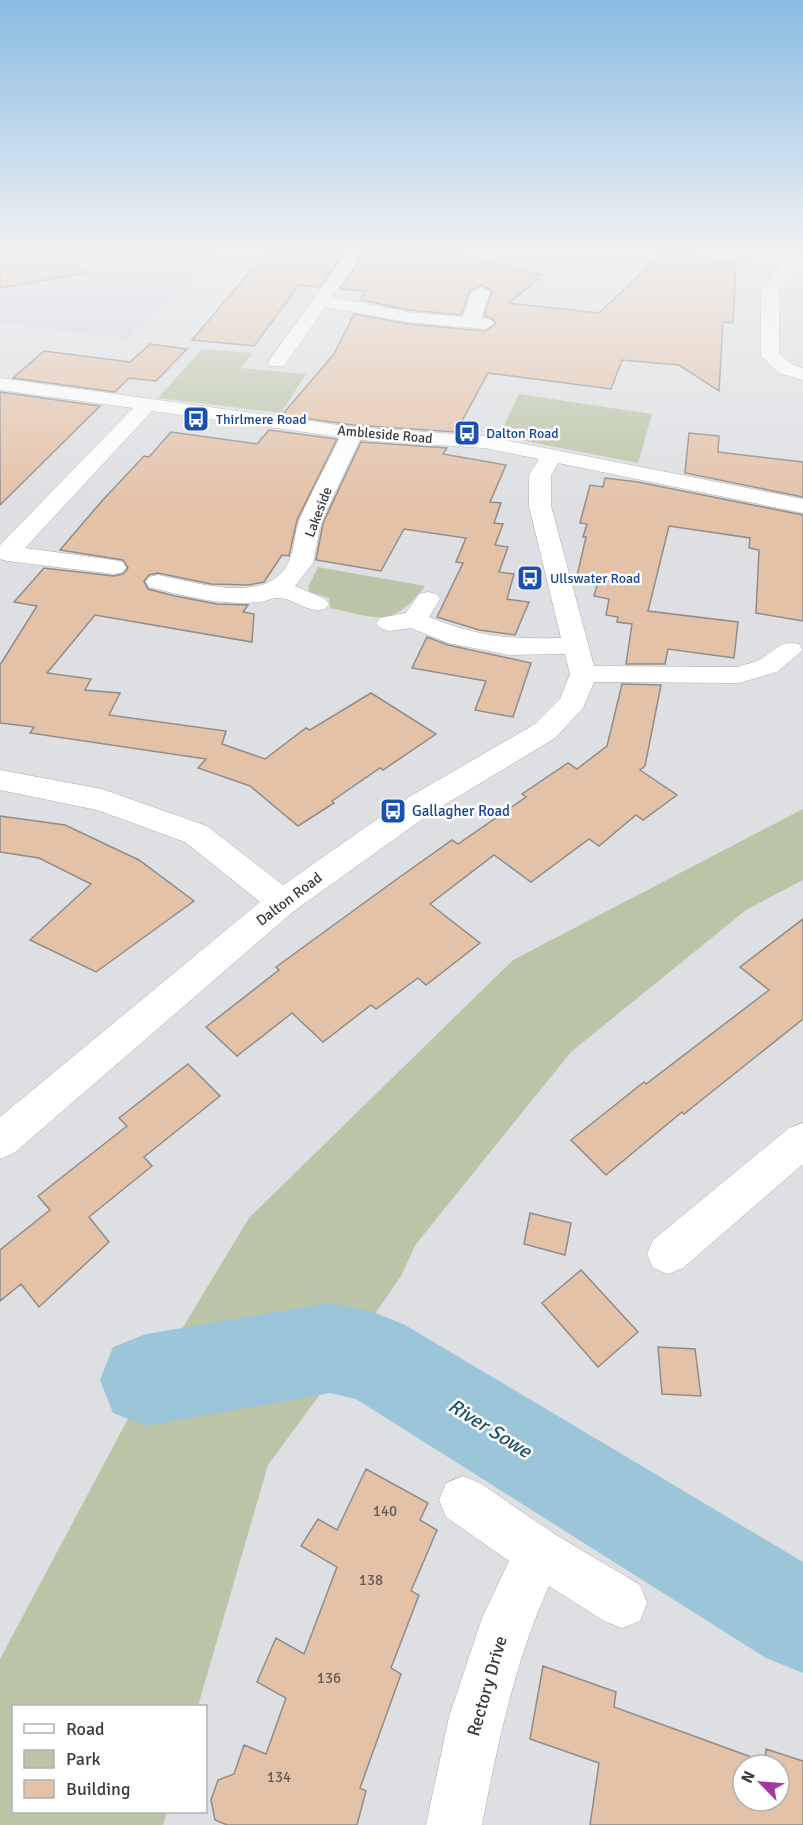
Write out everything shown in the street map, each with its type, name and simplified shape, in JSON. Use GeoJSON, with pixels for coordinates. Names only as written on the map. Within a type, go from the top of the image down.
{"type":"FeatureCollection","features":[{"type":"Feature","properties":{"kind":"street"},"geometry":{"type":"LineString","coordinates":[[293,335],[269,362],[297,363]]}},
{"type":"Feature","properties":{"kind":"street"},"geometry":{"type":"LineString","coordinates":[[770,335],[770,356],[786,369],[803,374]]}},
{"type":"Feature","properties":{"kind":"street","name":"Ambleside Road"},"geometry":{"type":"LineString","coordinates":[[0,384],[353,433],[484,442],[803,506]]}},
{"type":"Feature","properties":{"kind":"street"},"geometry":{"type":"LineString","coordinates":[[3,553],[147,405]]}},
{"type":"Feature","properties":{"kind":"street","name":"Lakeside"},"geometry":{"type":"LineString","coordinates":[[280,589],[301,563],[310,522],[353,433]]}},
{"type":"Feature","properties":{"kind":"street"},"geometry":{"type":"LineString","coordinates":[[553,455],[540,475],[540,506],[580,660]]}},
{"type":"Feature","properties":{"kind":"street"},"geometry":{"type":"LineString","coordinates":[[3,553],[114,567]]}},
{"type":"Feature","properties":{"kind":"street"},"geometry":{"type":"LineString","coordinates":[[158,582],[217,594],[259,595],[280,589],[316,604]]}},
{"type":"Feature","properties":{"kind":"street"},"geometry":{"type":"LineString","coordinates":[[411,614],[457,637],[580,660],[739,675],[768,666],[790,650]]}},
{"type":"Feature","properties":{"kind":"street","name":"Dalton Road"},"geometry":{"type":"LineString","coordinates":[[0,1141],[282,902],[420,805],[545,731],[573,702],[580,660]]}},
{"type":"Feature","properties":{"kind":"street"},"geometry":{"type":"LineString","coordinates":[[0,780],[102,800],[196,834],[282,902]]}},
{"type":"Feature","properties":{"kind":"street"},"geometry":{"type":"LineString","coordinates":[[668,1254],[803,1140]]}},
{"type":"Feature","properties":{"kind":"street"},"geometry":{"type":"LineString","coordinates":[[463,1500],[539,1552],[622,1604]]}},
{"type":"Feature","properties":{"kind":"street","name":"Rectory Drive"},"geometry":{"type":"LineString","coordinates":[[454,1825],[476,1717],[508,1618],[539,1552]]}},
{"type":"Feature","properties":{"kind":"shaded area"},"geometry":{"type":"Polygon","coordinates":[[[96,335],[130,335],[126,339],[96,335]]]}},
{"type":"Feature","properties":{"kind":"green space"},"geometry":{"type":"Polygon","coordinates":[[[202,349],[253,353],[241,368],[306,374],[281,413],[158,398],[202,349]]]}},
{"type":"Feature","properties":{"kind":"green space"},"geometry":{"type":"Polygon","coordinates":[[[519,394],[652,414],[638,463],[499,436],[519,394]]]}},
{"type":"Feature","properties":{"kind":"green space"},"geometry":{"type":"Polygon","coordinates":[[[318,567],[425,586],[403,609],[393,614],[383,617],[360,615],[330,608],[329,598],[310,592],[308,587],[318,567]]]}},
{"type":"Feature","properties":{"kind":"green space"},"geometry":{"type":"Polygon","coordinates":[[[803,809],[803,880],[746,910],[571,1052],[416,1244],[401,1276],[321,1393],[268,1465],[198,1705],[12,1705],[12,1813],[167,1813],[163,1825],[0,1825],[0,1659],[130,1415],[249,1218],[513,960],[803,809]]]}},
{"type":"Feature","properties":{"kind":"building"},"geometry":{"type":"Polygon","coordinates":[[[196,335],[262,335],[254,346],[192,340],[196,335]]]}},
{"type":"Feature","properties":{"kind":"building"},"geometry":{"type":"Polygon","coordinates":[[[343,335],[722,335],[719,391],[679,365],[622,360],[611,389],[488,373],[456,432],[353,425],[282,415],[334,354],[343,335]]]}},
{"type":"Feature","properties":{"kind":"building"},"geometry":{"type":"Polygon","coordinates":[[[150,344],[187,349],[156,381],[129,378],[115,392],[13,378],[44,351],[130,362],[150,344]]]}},
{"type":"Feature","properties":{"kind":"building"},"geometry":{"type":"Polygon","coordinates":[[[0,392],[100,406],[0,505],[0,392]]]}},
{"type":"Feature","properties":{"kind":"building"},"geometry":{"type":"Polygon","coordinates":[[[269,430],[337,439],[297,520],[289,556],[282,555],[264,582],[249,585],[211,584],[158,573],[149,575],[144,581],[148,589],[175,596],[217,604],[248,605],[243,612],[254,614],[252,642],[95,615],[47,673],[91,679],[85,690],[120,693],[109,715],[226,731],[222,744],[265,759],[306,728],[310,730],[371,693],[436,734],[383,770],[380,768],[332,801],[334,803],[298,826],[250,786],[198,768],[206,759],[30,733],[34,727],[0,723],[0,665],[37,606],[14,602],[44,568],[114,576],[123,574],[128,568],[123,560],[60,550],[101,502],[144,456],[149,457],[171,432],[257,444],[269,430]]]}},
{"type":"Feature","properties":{"kind":"building"},"geometry":{"type":"Polygon","coordinates":[[[689,433],[719,436],[718,452],[803,462],[803,497],[685,473],[689,433]]]}},
{"type":"Feature","properties":{"kind":"building"},"geometry":{"type":"Polygon","coordinates":[[[361,442],[447,448],[443,454],[506,465],[490,502],[501,503],[494,523],[503,524],[495,545],[508,547],[499,572],[514,574],[507,599],[529,602],[515,635],[479,630],[437,617],[463,563],[456,562],[466,538],[404,529],[381,571],[316,560],[323,523],[361,442]]]}},
{"type":"Feature","properties":{"kind":"building"},"geometry":{"type":"Polygon","coordinates":[[[605,478],[638,482],[803,515],[803,621],[756,613],[759,550],[749,548],[750,538],[669,526],[648,611],[738,622],[734,658],[668,649],[665,664],[626,664],[632,624],[617,622],[618,617],[606,615],[609,599],[594,596],[599,579],[577,576],[587,524],[580,523],[590,485],[603,487],[605,478]]]}},
{"type":"Feature","properties":{"kind":"building"},"geometry":{"type":"Polygon","coordinates":[[[427,637],[448,645],[531,663],[513,717],[475,710],[486,681],[412,668],[427,637]]]}},
{"type":"Feature","properties":{"kind":"building"},"geometry":{"type":"Polygon","coordinates":[[[622,684],[661,685],[645,766],[640,770],[677,795],[643,820],[636,815],[599,846],[589,839],[531,882],[494,855],[430,904],[480,943],[426,985],[418,978],[376,1009],[371,1005],[323,1042],[292,1013],[237,1056],[206,1027],[279,970],[276,967],[452,840],[458,844],[526,797],[522,794],[568,763],[577,769],[607,746],[622,684]]]}},
{"type":"Feature","properties":{"kind":"building"},"geometry":{"type":"Polygon","coordinates":[[[0,816],[65,825],[139,860],[194,901],[96,972],[30,940],[91,884],[39,858],[0,852],[0,816]]]}},
{"type":"Feature","properties":{"kind":"building"},"geometry":{"type":"Polygon","coordinates":[[[803,919],[803,1019],[684,1114],[682,1112],[606,1175],[571,1140],[644,1082],[646,1084],[769,990],[740,967],[803,919]]]}},
{"type":"Feature","properties":{"kind":"building"},"geometry":{"type":"Polygon","coordinates":[[[188,1064],[220,1096],[144,1157],[152,1166],[89,1217],[109,1242],[39,1307],[21,1284],[0,1301],[0,1250],[50,1210],[38,1196],[127,1126],[119,1118],[188,1064]]]}},
{"type":"Feature","properties":{"kind":"building"},"geometry":{"type":"Polygon","coordinates":[[[530,1213],[571,1223],[565,1255],[524,1244],[530,1213]]]}},
{"type":"Feature","properties":{"kind":"building"},"geometry":{"type":"Polygon","coordinates":[[[581,1270],[638,1332],[598,1367],[542,1303],[581,1270]]]}},
{"type":"Feature","properties":{"kind":"building"},"geometry":{"type":"Polygon","coordinates":[[[658,1347],[695,1349],[701,1396],[662,1394],[658,1347]]]}},
{"type":"Feature","properties":{"kind":"building"},"geometry":{"type":"Polygon","coordinates":[[[366,1469],[428,1503],[420,1520],[437,1530],[411,1591],[419,1595],[391,1668],[401,1674],[360,1788],[366,1791],[357,1825],[227,1825],[215,1820],[211,1800],[218,1780],[234,1774],[244,1745],[266,1754],[286,1698],[257,1682],[276,1638],[304,1654],[337,1567],[301,1546],[318,1519],[337,1530],[366,1469]]]}},
{"type":"Feature","properties":{"kind":"building"},"geometry":{"type":"Polygon","coordinates":[[[543,1666],[616,1692],[614,1707],[740,1753],[731,1753],[731,1813],[791,1813],[791,1757],[803,1761],[803,1825],[590,1825],[599,1763],[530,1739],[543,1666]]]}},
{"type":"Feature","properties":{"kind":"building"},"geometry":{"type":"Polygon","coordinates":[[[766,1749],[778,1753],[766,1753],[766,1749]]]}},
{"type":"Feature","properties":{"kind":"waterway","name":"River Sowe"},"geometry":{"type":"LineString","coordinates":[[146,1380],[330,1348],[373,1357],[803,1621]]}},
{"type":"Feature","properties":{"kind":"place","name":"Thirlmere Road"},"geometry":{"type":"Point","coordinates":[196,419]}},
{"type":"Feature","properties":{"kind":"place","name":"Dalton Road"},"geometry":{"type":"Point","coordinates":[467,433]}},
{"type":"Feature","properties":{"kind":"place","name":"Ullswater Road"},"geometry":{"type":"Point","coordinates":[530,578]}},
{"type":"Feature","properties":{"kind":"place","name":"Gallagher Road"},"geometry":{"type":"Point","coordinates":[393,811]}}]}
